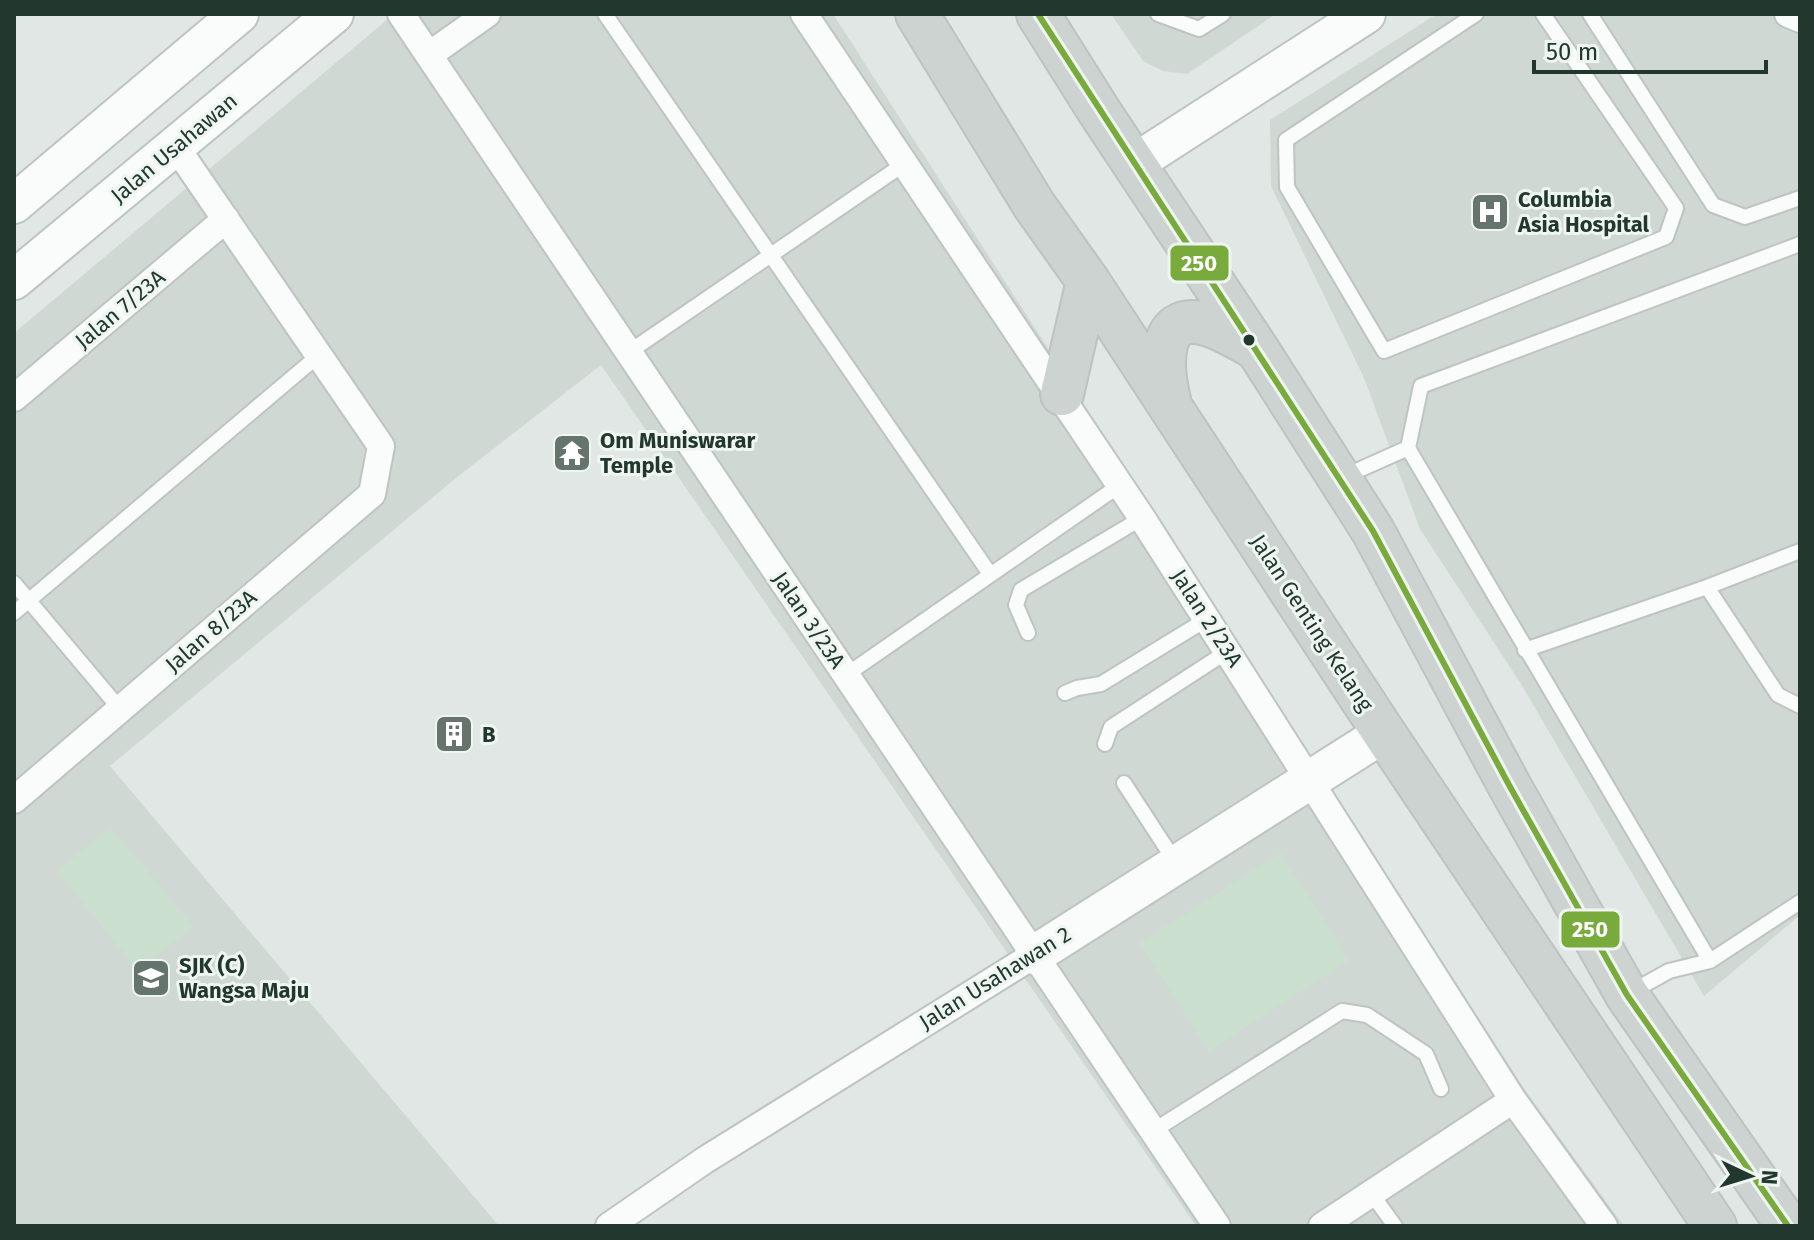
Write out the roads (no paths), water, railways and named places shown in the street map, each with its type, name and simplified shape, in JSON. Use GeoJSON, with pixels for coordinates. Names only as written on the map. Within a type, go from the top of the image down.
{"type":"FeatureCollection","features":[{"type":"Feature","properties":{"kind":"main road","name":"Jalan Genting Kelang"},"geometry":{"type":"LineString","coordinates":[[917,14],[1034,205],[1088,281],[1384,733],[1715,1226]]}},
{"type":"Feature","properties":{"kind":"main road"},"geometry":{"type":"LineString","coordinates":[[1006,14],[1097,155],[1164,207]]}},
{"type":"Feature","properties":{"kind":"main road"},"geometry":{"type":"LineString","coordinates":[[1038,14],[1373,531],[1509,785],[1627,995],[1788,1226]]}},
{"type":"Feature","properties":{"kind":"main road"},"geometry":{"type":"LineString","coordinates":[[1062,394],[1088,281]]}},
{"type":"Feature","properties":{"kind":"main road"},"geometry":{"type":"LineString","coordinates":[[1170,405],[1162,365],[1168,339],[1177,327],[1191,322],[1206,324],[1257,349]]}},
{"type":"Feature","properties":{"kind":"street"},"geometry":{"type":"LineString","coordinates":[[14,204],[239,14]]}},
{"type":"Feature","properties":{"kind":"street","name":"Jalan Usahawan"},"geometry":{"type":"LineString","coordinates":[[14,280],[334,14]]}},
{"type":"Feature","properties":{"kind":"street","name":"Jalan 3/23A"},"geometry":{"type":"LineString","coordinates":[[401,14],[1217,1226]]}},
{"type":"Feature","properties":{"kind":"street"},"geometry":{"type":"LineString","coordinates":[[429,55],[487,14]]}},
{"type":"Feature","properties":{"kind":"street","name":"Jalan 2/23A"},"geometry":{"type":"LineString","coordinates":[[804,14],[1062,394],[1513,1100],[1604,1226]]}},
{"type":"Feature","properties":{"kind":"street"},"geometry":{"type":"LineString","coordinates":[[1788,14],[1800,19]]}},
{"type":"Feature","properties":{"kind":"street"},"geometry":{"type":"LineString","coordinates":[[1135,163],[1347,23]]}},
{"type":"Feature","properties":{"kind":"street"},"geometry":{"type":"LineString","coordinates":[[176,147],[319,355]]}},
{"type":"Feature","properties":{"kind":"street","name":"Jalan 7/23A"},"geometry":{"type":"LineString","coordinates":[[14,398],[226,219]]}},
{"type":"Feature","properties":{"kind":"street","name":"Jalan 8/23A"},"geometry":{"type":"LineString","coordinates":[[14,800],[372,494],[381,446],[319,355]]}},
{"type":"Feature","properties":{"kind":"street","name":"Jalan Usahawan 2"},"geometry":{"type":"LineString","coordinates":[[609,1226],[719,1152],[1384,733]]}},
{"type":"Feature","properties":{"kind":"street"},"geometry":{"type":"LineString","coordinates":[[1322,1226],[1513,1100]]}},
{"type":"Feature","properties":{"kind":"lane"},"geometry":{"type":"LineString","coordinates":[[605,14],[990,574]]}},
{"type":"Feature","properties":{"kind":"lane"},"geometry":{"type":"LineString","coordinates":[[1158,14],[1199,29],[1223,14]]}},
{"type":"Feature","properties":{"kind":"lane"},"geometry":{"type":"LineString","coordinates":[[1476,14],[1286,140],[1287,187],[1384,351],[1666,237],[1676,208],[1543,14]]}},
{"type":"Feature","properties":{"kind":"lane"},"geometry":{"type":"LineString","coordinates":[[1590,14],[1713,205],[1745,217],[1800,198]]}},
{"type":"Feature","properties":{"kind":"lane"},"geometry":{"type":"LineString","coordinates":[[629,352],[904,164]]}},
{"type":"Feature","properties":{"kind":"lane"},"geometry":{"type":"LineString","coordinates":[[1710,961],[1408,448],[1421,386],[1800,244]]}},
{"type":"Feature","properties":{"kind":"lane"},"geometry":{"type":"LineString","coordinates":[[14,613],[319,355]]}},
{"type":"Feature","properties":{"kind":"lane"},"geometry":{"type":"LineString","coordinates":[[1340,478],[1408,448]]}},
{"type":"Feature","properties":{"kind":"lane"},"geometry":{"type":"LineString","coordinates":[[846,675],[1120,485]]}},
{"type":"Feature","properties":{"kind":"lane"},"geometry":{"type":"LineString","coordinates":[[1028,633],[1016,605],[1021,590],[1142,518]]}},
{"type":"Feature","properties":{"kind":"lane"},"geometry":{"type":"LineString","coordinates":[[1525,650],[1800,551]]}},
{"type":"Feature","properties":{"kind":"lane"},"geometry":{"type":"LineString","coordinates":[[14,583],[120,709]]}},
{"type":"Feature","properties":{"kind":"lane"},"geometry":{"type":"LineString","coordinates":[[1707,587],[1778,695],[1800,706]]}},
{"type":"Feature","properties":{"kind":"lane"},"geometry":{"type":"LineString","coordinates":[[1065,693],[1101,684],[1207,619]]}},
{"type":"Feature","properties":{"kind":"lane"},"geometry":{"type":"LineString","coordinates":[[1105,744],[1111,727],[1228,651]]}},
{"type":"Feature","properties":{"kind":"lane"},"geometry":{"type":"LineString","coordinates":[[1124,783],[1177,864]]}},
{"type":"Feature","properties":{"kind":"lane"},"geometry":{"type":"LineString","coordinates":[[1627,995],[1669,971],[1710,961],[1800,902]]}},
{"type":"Feature","properties":{"kind":"lane"},"geometry":{"type":"LineString","coordinates":[[1153,1131],[1342,1011],[1367,1015],[1426,1054],[1441,1089]]}},
{"type":"Feature","properties":{"kind":"lane"},"geometry":{"type":"LineString","coordinates":[[1371,1193],[1395,1226]]}},
{"type":"Feature","properties":{"kind":"place","name":"Columbia Asia Hospital"},"geometry":{"type":"Point","coordinates":[1490,212]}},
{"type":"Feature","properties":{"kind":"place","name":"Om Muniswarar Temple"},"geometry":{"type":"Point","coordinates":[572,453]}},
{"type":"Feature","properties":{"kind":"place","name":"B"},"geometry":{"type":"Point","coordinates":[454,734]}},
{"type":"Feature","properties":{"kind":"place","name":"SJK (C) Wangsa Maju"},"geometry":{"type":"Point","coordinates":[151,978]}}]}
